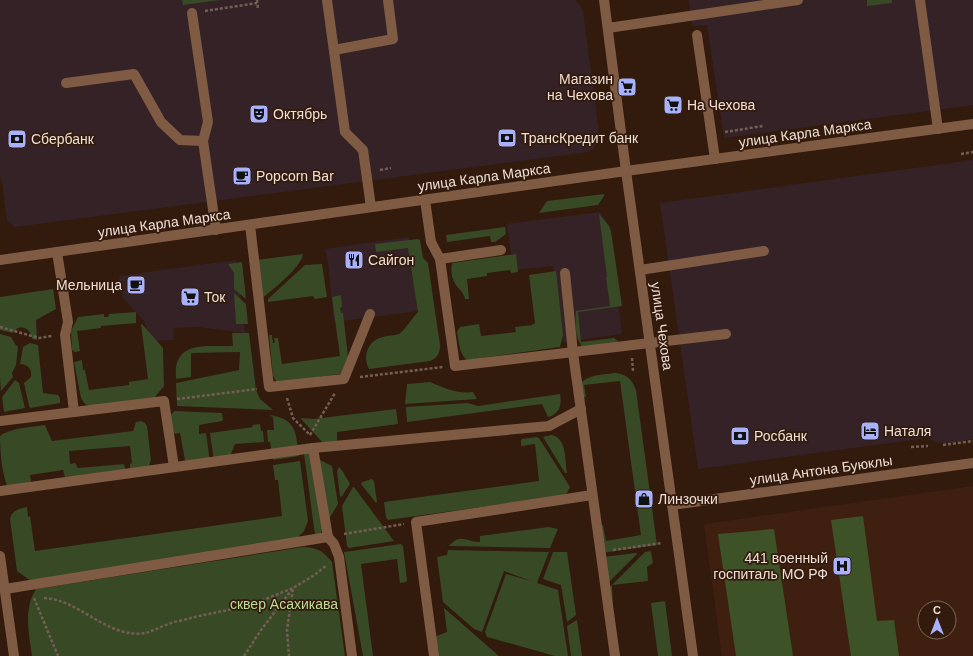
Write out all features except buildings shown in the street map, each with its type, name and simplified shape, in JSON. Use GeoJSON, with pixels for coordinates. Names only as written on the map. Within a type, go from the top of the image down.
{"type":"FeatureCollection","features":[{"type":"Feature","properties":{"kind":"street"},"geometry":{"type":"LineString","coordinates":[[327,0],[345,132],[363,150],[371,207]]}},
{"type":"Feature","properties":{"kind":"street"},"geometry":{"type":"LineString","coordinates":[[334,50],[393,39],[388,0]]}},
{"type":"Feature","properties":{"kind":"street","name":"улица Чехова"},"geometry":{"type":"LineString","coordinates":[[604,0],[693,656]]}},
{"type":"Feature","properties":{"kind":"street"},"geometry":{"type":"LineString","coordinates":[[608,28],[798,0]]}},
{"type":"Feature","properties":{"kind":"street"},"geometry":{"type":"LineString","coordinates":[[920,0],[938,129]]}},
{"type":"Feature","properties":{"kind":"street"},"geometry":{"type":"LineString","coordinates":[[192,13],[208,122],[203,141],[216,230]]}},
{"type":"Feature","properties":{"kind":"street"},"geometry":{"type":"LineString","coordinates":[[697,34],[714,159]]}},
{"type":"Feature","properties":{"kind":"street"},"geometry":{"type":"LineString","coordinates":[[66,83],[134,74],[161,122],[180,140],[203,141]]}},
{"type":"Feature","properties":{"kind":"street","name":"улица Карла Маркса"},"geometry":{"type":"LineString","coordinates":[[0,260],[626,171],[973,124]]}},
{"type":"Feature","properties":{"kind":"street"},"geometry":{"type":"LineString","coordinates":[[425,200],[431,242],[440,260],[455,366],[726,334]]}},
{"type":"Feature","properties":{"kind":"street"},"geometry":{"type":"LineString","coordinates":[[250,225],[269,387],[344,379],[370,314]]}},
{"type":"Feature","properties":{"kind":"street"},"geometry":{"type":"LineString","coordinates":[[440,260],[501,250]]}},
{"type":"Feature","properties":{"kind":"street"},"geometry":{"type":"LineString","coordinates":[[640,270],[764,251]]}},
{"type":"Feature","properties":{"kind":"street"},"geometry":{"type":"LineString","coordinates":[[57,252],[68,322],[65,335],[74,412]]}},
{"type":"Feature","properties":{"kind":"street"},"geometry":{"type":"LineString","coordinates":[[564,273],[573,353],[615,656]]}},
{"type":"Feature","properties":{"kind":"street"},"geometry":{"type":"LineString","coordinates":[[0,421],[164,401],[174,467]]}},
{"type":"Feature","properties":{"kind":"street"},"geometry":{"type":"LineString","coordinates":[[0,491],[313,448],[549,426],[581,409]]}},
{"type":"Feature","properties":{"kind":"street"},"geometry":{"type":"LineString","coordinates":[[313,448],[328,537],[334,544],[339,557],[352,656]]}},
{"type":"Feature","properties":{"kind":"street","name":"улица Антона Буюклы"},"geometry":{"type":"LineString","coordinates":[[672,505],[973,463]]}},
{"type":"Feature","properties":{"kind":"street"},"geometry":{"type":"LineString","coordinates":[[434,656],[416,522],[592,495]]}},
{"type":"Feature","properties":{"kind":"street"},"geometry":{"type":"LineString","coordinates":[[5,589],[328,537]]}},
{"type":"Feature","properties":{"kind":"street"},"geometry":{"type":"LineString","coordinates":[[0,556],[14,656]]}},
{"type":"Feature","properties":{"kind":"path"},"geometry":{"type":"LineString","coordinates":[[192,13],[257,2],[258,9]]}},
{"type":"Feature","properties":{"kind":"path"},"geometry":{"type":"LineString","coordinates":[[711,134],[763,126]]}},
{"type":"Feature","properties":{"kind":"path"},"geometry":{"type":"LineString","coordinates":[[961,154],[973,152]]}},
{"type":"Feature","properties":{"kind":"path"},"geometry":{"type":"LineString","coordinates":[[0,328],[39,338],[65,335]]}},
{"type":"Feature","properties":{"kind":"path"},"geometry":{"type":"LineString","coordinates":[[310,435],[344,379],[455,366]]}},
{"type":"Feature","properties":{"kind":"path"},"geometry":{"type":"LineString","coordinates":[[284,386],[293,418],[310,435],[313,448]]}},
{"type":"Feature","properties":{"kind":"path"},"geometry":{"type":"LineString","coordinates":[[164,401],[269,387]]}},
{"type":"Feature","properties":{"kind":"path"},"geometry":{"type":"LineString","coordinates":[[943,445],[973,441]]}},
{"type":"Feature","properties":{"kind":"path"},"geometry":{"type":"LineString","coordinates":[[911,447],[928,446]]}},
{"type":"Feature","properties":{"kind":"path"},"geometry":{"type":"LineString","coordinates":[[328,537],[416,522]]}},
{"type":"Feature","properties":{"kind":"path"},"geometry":{"type":"LineString","coordinates":[[600,552],[662,543]]}},
{"type":"Feature","properties":{"kind":"path"},"geometry":{"type":"LineString","coordinates":[[42,598],[50,598],[65,604],[108,627],[125,632],[140,634],[152,632],[170,624],[198,616],[237,608],[293,588],[313,576],[339,557]]}},
{"type":"Feature","properties":{"kind":"path"},"geometry":{"type":"LineString","coordinates":[[244,656],[261,630],[293,588]]}},
{"type":"Feature","properties":{"kind":"path"},"geometry":{"type":"LineString","coordinates":[[289,656],[287,630],[293,588]]}},
{"type":"Feature","properties":{"kind":"path"},"geometry":{"type":"LineString","coordinates":[[30,597],[34,597],[58,656]]}},
{"type":"Feature","properties":{"kind":"shaded area"},"geometry":{"type":"Polygon","coordinates":[[[0,0],[575,0],[583,10],[599,133],[598,141],[594,148],[588,152],[15,227],[7,221],[2,180],[0,179],[0,0]]]}},
{"type":"Feature","properties":{"kind":"shaded area"},"geometry":{"type":"Polygon","coordinates":[[[689,0],[973,0],[973,105],[724,138],[707,25],[692,26],[689,0]]]}},
{"type":"Feature","properties":{"kind":"shaded area"},"geometry":{"type":"Polygon","coordinates":[[[973,160],[973,439],[949,443],[938,443],[927,438],[698,469],[660,203],[973,160]]]}},
{"type":"Feature","properties":{"kind":"shaded area"},"geometry":{"type":"Polygon","coordinates":[[[600,212],[609,225],[622,334],[563,342],[553,266],[513,270],[507,224],[600,212]]]}},
{"type":"Feature","properties":{"kind":"shaded area"},"geometry":{"type":"Polygon","coordinates":[[[409,237],[419,311],[334,322],[328,262],[325,249],[409,237]]]}},
{"type":"Feature","properties":{"kind":"shaded area"},"geometry":{"type":"Polygon","coordinates":[[[236,260],[245,333],[199,327],[173,328],[174,340],[150,341],[145,322],[122,297],[119,276],[236,260]]]}},
{"type":"Feature","properties":{"kind":"shaded area","name":"441 военный госпиталь МО РФ"},"geometry":{"type":"Polygon","coordinates":[[[973,486],[973,656],[722,656],[704,524],[973,486]]]}},
{"type":"Feature","properties":{"kind":"green space"},"geometry":{"type":"Polygon","coordinates":[[[182,0],[220,0],[183,5],[182,0]]]}},
{"type":"Feature","properties":{"kind":"green space"},"geometry":{"type":"Polygon","coordinates":[[[867,0],[892,0],[892,3],[867,6],[867,0]]]}},
{"type":"Feature","properties":{"kind":"green space"},"geometry":{"type":"Polygon","coordinates":[[[604,194],[598,205],[539,213],[547,201],[604,194]]]}},
{"type":"Feature","properties":{"kind":"green space"},"geometry":{"type":"Polygon","coordinates":[[[599,214],[609,226],[611,231],[622,306],[578,312],[581,342],[614,338],[620,343],[583,348],[578,339],[576,330],[576,311],[610,306],[599,214]]]}},
{"type":"Feature","properties":{"kind":"green space"},"geometry":{"type":"Polygon","coordinates":[[[505,227],[506,234],[495,242],[491,242],[490,236],[447,242],[446,235],[505,227]]]}},
{"type":"Feature","properties":{"kind":"green space"},"geometry":{"type":"Polygon","coordinates":[[[420,240],[423,258],[428,263],[440,345],[439,352],[435,358],[430,361],[369,369],[366,354],[370,345],[374,341],[385,336],[399,334],[418,312],[408,248],[376,252],[375,244],[420,240]]]}},
{"type":"Feature","properties":{"kind":"green space"},"geometry":{"type":"Polygon","coordinates":[[[303,254],[292,272],[260,300],[256,260],[303,254]]]}},
{"type":"Feature","properties":{"kind":"green space"},"geometry":{"type":"Polygon","coordinates":[[[516,254],[518,272],[511,273],[510,270],[487,273],[487,276],[467,279],[469,299],[465,299],[453,279],[451,271],[452,263],[516,254]]]}},
{"type":"Feature","properties":{"kind":"green space"},"geometry":{"type":"Polygon","coordinates":[[[242,262],[246,299],[234,289],[234,273],[228,264],[242,262]]]}},
{"type":"Feature","properties":{"kind":"green space"},"geometry":{"type":"Polygon","coordinates":[[[322,264],[327,297],[315,299],[313,296],[268,302],[268,299],[305,265],[322,264]]]}},
{"type":"Feature","properties":{"kind":"green space"},"geometry":{"type":"Polygon","coordinates":[[[556,271],[563,335],[560,347],[467,360],[464,357],[457,332],[460,327],[479,324],[481,336],[516,332],[515,327],[532,325],[535,323],[529,275],[556,271]]]}},
{"type":"Feature","properties":{"kind":"green space"},"geometry":{"type":"Polygon","coordinates":[[[53,289],[56,309],[36,320],[37,340],[32,339],[29,332],[24,328],[18,328],[13,333],[0,330],[0,297],[53,289]]]}},
{"type":"Feature","properties":{"kind":"green space"},"geometry":{"type":"Polygon","coordinates":[[[234,293],[246,304],[248,324],[236,324],[234,293]]]}},
{"type":"Feature","properties":{"kind":"green space"},"geometry":{"type":"Polygon","coordinates":[[[341,295],[342,307],[340,308],[341,313],[343,313],[349,365],[347,373],[281,382],[276,381],[273,376],[269,335],[272,335],[273,343],[275,343],[274,338],[278,338],[282,364],[340,356],[332,297],[341,295]]]}},
{"type":"Feature","properties":{"kind":"green space"},"geometry":{"type":"Polygon","coordinates":[[[136,312],[136,323],[101,326],[101,328],[77,331],[80,351],[75,352],[72,350],[71,331],[78,317],[104,314],[104,317],[108,317],[109,314],[136,312]]]}},
{"type":"Feature","properties":{"kind":"green space"},"geometry":{"type":"Polygon","coordinates":[[[141,324],[163,348],[164,386],[154,398],[89,406],[85,404],[81,398],[74,362],[82,360],[83,370],[85,370],[89,390],[129,385],[129,382],[148,379],[141,324]]]}},
{"type":"Feature","properties":{"kind":"green space"},"geometry":{"type":"Polygon","coordinates":[[[232,333],[249,333],[256,390],[260,399],[273,410],[177,406],[176,383],[239,370],[240,352],[191,353],[191,377],[176,379],[177,363],[180,356],[186,351],[193,348],[209,346],[233,346],[232,333]]]}},
{"type":"Feature","properties":{"kind":"green space"},"geometry":{"type":"Polygon","coordinates":[[[0,334],[11,337],[18,347],[16,365],[12,373],[13,377],[1,391],[0,379],[0,334]]]}},
{"type":"Feature","properties":{"kind":"green space"},"geometry":{"type":"Polygon","coordinates":[[[30,343],[38,345],[43,393],[58,395],[60,398],[60,403],[30,408],[29,406],[24,383],[31,377],[31,372],[27,366],[20,364],[23,347],[30,343]]]}},
{"type":"Feature","properties":{"kind":"green space"},"geometry":{"type":"Polygon","coordinates":[[[615,373],[628,378],[633,383],[636,390],[657,545],[602,553],[597,526],[603,525],[606,541],[641,535],[620,381],[584,385],[586,397],[581,398],[578,387],[590,377],[615,373]]]}},
{"type":"Feature","properties":{"kind":"green space"},"geometry":{"type":"Polygon","coordinates":[[[15,380],[19,383],[25,408],[4,412],[2,397],[15,380]]]}},
{"type":"Feature","properties":{"kind":"green space"},"geometry":{"type":"Polygon","coordinates":[[[430,382],[456,391],[473,392],[477,399],[405,404],[407,384],[430,382]]]}},
{"type":"Feature","properties":{"kind":"green space"},"geometry":{"type":"Polygon","coordinates":[[[560,394],[561,402],[558,411],[552,416],[548,417],[542,404],[407,422],[406,407],[468,403],[478,406],[560,394]]]}},
{"type":"Feature","properties":{"kind":"green space"},"geometry":{"type":"Polygon","coordinates":[[[396,409],[398,424],[337,432],[337,446],[325,445],[300,418],[313,419],[396,409]]]}},
{"type":"Feature","properties":{"kind":"green space"},"geometry":{"type":"Polygon","coordinates":[[[174,411],[222,413],[222,421],[199,425],[199,434],[206,433],[210,462],[188,463],[185,460],[180,433],[173,434],[169,418],[174,411]]]}},
{"type":"Feature","properties":{"kind":"green space"},"geometry":{"type":"Polygon","coordinates":[[[270,415],[286,420],[294,429],[299,456],[273,460],[270,442],[268,442],[267,430],[274,430],[273,417],[270,415]]]}},
{"type":"Feature","properties":{"kind":"green space"},"geometry":{"type":"Polygon","coordinates":[[[141,421],[147,426],[151,460],[149,466],[130,473],[130,464],[132,463],[130,446],[69,451],[70,464],[75,463],[78,468],[124,464],[126,473],[65,477],[63,470],[30,475],[31,481],[29,484],[8,489],[0,449],[0,436],[4,433],[21,428],[45,425],[52,441],[133,431],[136,422],[141,421]]]}},
{"type":"Feature","properties":{"kind":"green space"},"geometry":{"type":"Polygon","coordinates":[[[260,424],[261,431],[263,431],[264,442],[235,444],[229,459],[214,461],[210,433],[253,427],[252,425],[260,424]]]}},
{"type":"Feature","properties":{"kind":"green space"},"geometry":{"type":"Polygon","coordinates":[[[551,435],[560,440],[563,445],[567,473],[565,473],[543,437],[551,435]]]}},
{"type":"Feature","properties":{"kind":"green space"},"geometry":{"type":"Polygon","coordinates":[[[537,437],[570,487],[567,493],[560,496],[388,520],[386,517],[384,502],[539,481],[535,444],[521,446],[522,439],[537,437]]]}},
{"type":"Feature","properties":{"kind":"green space"},"geometry":{"type":"Polygon","coordinates":[[[303,446],[314,457],[332,466],[338,504],[320,534],[315,535],[303,446]]]}},
{"type":"Feature","properties":{"kind":"green space"},"geometry":{"type":"Polygon","coordinates":[[[300,461],[308,521],[304,531],[297,538],[31,581],[17,571],[10,519],[12,514],[19,509],[27,507],[28,517],[30,516],[35,551],[282,516],[278,480],[275,480],[273,465],[300,461]]]}},
{"type":"Feature","properties":{"kind":"green space"},"geometry":{"type":"Polygon","coordinates":[[[339,467],[340,468],[370,507],[343,472],[350,484],[340,497],[337,471],[339,467]]]}},
{"type":"Feature","properties":{"kind":"green space"},"geometry":{"type":"Polygon","coordinates":[[[372,479],[374,481],[376,503],[361,484],[362,482],[372,479]]]}},
{"type":"Feature","properties":{"kind":"green space"},"geometry":{"type":"Polygon","coordinates":[[[353,487],[394,541],[349,548],[347,546],[342,506],[353,487]]]}},
{"type":"Feature","properties":{"kind":"green space"},"geometry":{"type":"Polygon","coordinates":[[[863,516],[877,621],[894,620],[899,656],[851,656],[831,520],[863,516]]]}},
{"type":"Feature","properties":{"kind":"green space"},"geometry":{"type":"Polygon","coordinates":[[[549,527],[558,529],[550,548],[449,546],[453,542],[461,539],[480,542],[480,536],[549,527]]]}},
{"type":"Feature","properties":{"kind":"green space"},"geometry":{"type":"Polygon","coordinates":[[[774,529],[793,656],[736,656],[718,534],[774,529]]]}},
{"type":"Feature","properties":{"kind":"green space"},"geometry":{"type":"Polygon","coordinates":[[[401,544],[403,546],[406,582],[400,583],[397,559],[361,564],[373,656],[363,656],[344,552],[401,544]]]}},
{"type":"Feature","properties":{"kind":"green space","name":"сквер Асахикава"},"geometry":{"type":"Polygon","coordinates":[[[303,547],[319,550],[332,562],[345,656],[32,656],[28,613],[29,605],[36,589],[303,547]]]}},
{"type":"Feature","properties":{"kind":"green space"},"geometry":{"type":"Polygon","coordinates":[[[448,550],[549,552],[537,583],[558,590],[568,656],[555,656],[487,637],[485,632],[506,574],[531,581],[504,571],[482,632],[474,629],[443,602],[437,557],[447,555],[448,550]]]}},
{"type":"Feature","properties":{"kind":"green space"},"geometry":{"type":"Polygon","coordinates":[[[651,551],[653,563],[647,567],[648,581],[612,585],[645,552],[651,551]]]}},
{"type":"Feature","properties":{"kind":"green space"},"geometry":{"type":"Polygon","coordinates":[[[553,552],[567,552],[576,615],[567,622],[561,585],[543,579],[553,552]]]}},
{"type":"Feature","properties":{"kind":"green space"},"geometry":{"type":"Polygon","coordinates":[[[637,554],[606,585],[603,557],[637,554]]]}},
{"type":"Feature","properties":{"kind":"green space"},"geometry":{"type":"Polygon","coordinates":[[[612,585],[613,607],[609,608],[606,591],[612,585]]]}},
{"type":"Feature","properties":{"kind":"green space"},"geometry":{"type":"Polygon","coordinates":[[[665,601],[672,656],[658,656],[651,603],[665,601]]]}},
{"type":"Feature","properties":{"kind":"green space"},"geometry":{"type":"Polygon","coordinates":[[[444,608],[499,656],[437,656],[434,637],[447,632],[444,608]]]}},
{"type":"Feature","properties":{"kind":"green space"},"geometry":{"type":"Polygon","coordinates":[[[577,620],[582,656],[571,656],[567,626],[577,620]]]}},
{"type":"Feature","properties":{"kind":"place","name":"Магазин на Чехова"},"geometry":{"type":"Point","coordinates":[627,87]}},
{"type":"Feature","properties":{"kind":"place","name":"На Чехова"},"geometry":{"type":"Point","coordinates":[673,105]}},
{"type":"Feature","properties":{"kind":"place","name":"Октябрь"},"geometry":{"type":"Point","coordinates":[259,114]}},
{"type":"Feature","properties":{"kind":"place","name":"ТрансКредит банк"},"geometry":{"type":"Point","coordinates":[507,138]}},
{"type":"Feature","properties":{"kind":"place","name":"Сбербанк"},"geometry":{"type":"Point","coordinates":[17,139]}},
{"type":"Feature","properties":{"kind":"place","name":"Popcorn Bar"},"geometry":{"type":"Point","coordinates":[242,176]}},
{"type":"Feature","properties":{"kind":"place","name":"Сайгон"},"geometry":{"type":"Point","coordinates":[354,260]}},
{"type":"Feature","properties":{"kind":"place","name":"Мельница"},"geometry":{"type":"Point","coordinates":[136,285]}},
{"type":"Feature","properties":{"kind":"place","name":"Ток"},"geometry":{"type":"Point","coordinates":[190,297]}},
{"type":"Feature","properties":{"kind":"place","name":"Наталя"},"geometry":{"type":"Point","coordinates":[870,431]}},
{"type":"Feature","properties":{"kind":"place","name":"Росбанк"},"geometry":{"type":"Point","coordinates":[740,436]}},
{"type":"Feature","properties":{"kind":"place","name":"Линзочки"},"geometry":{"type":"Point","coordinates":[644,499]}},
{"type":"Feature","properties":{"kind":"place","name":"441 военный госпиталь МО РФ"},"geometry":{"type":"Point","coordinates":[842,566]}}]}
